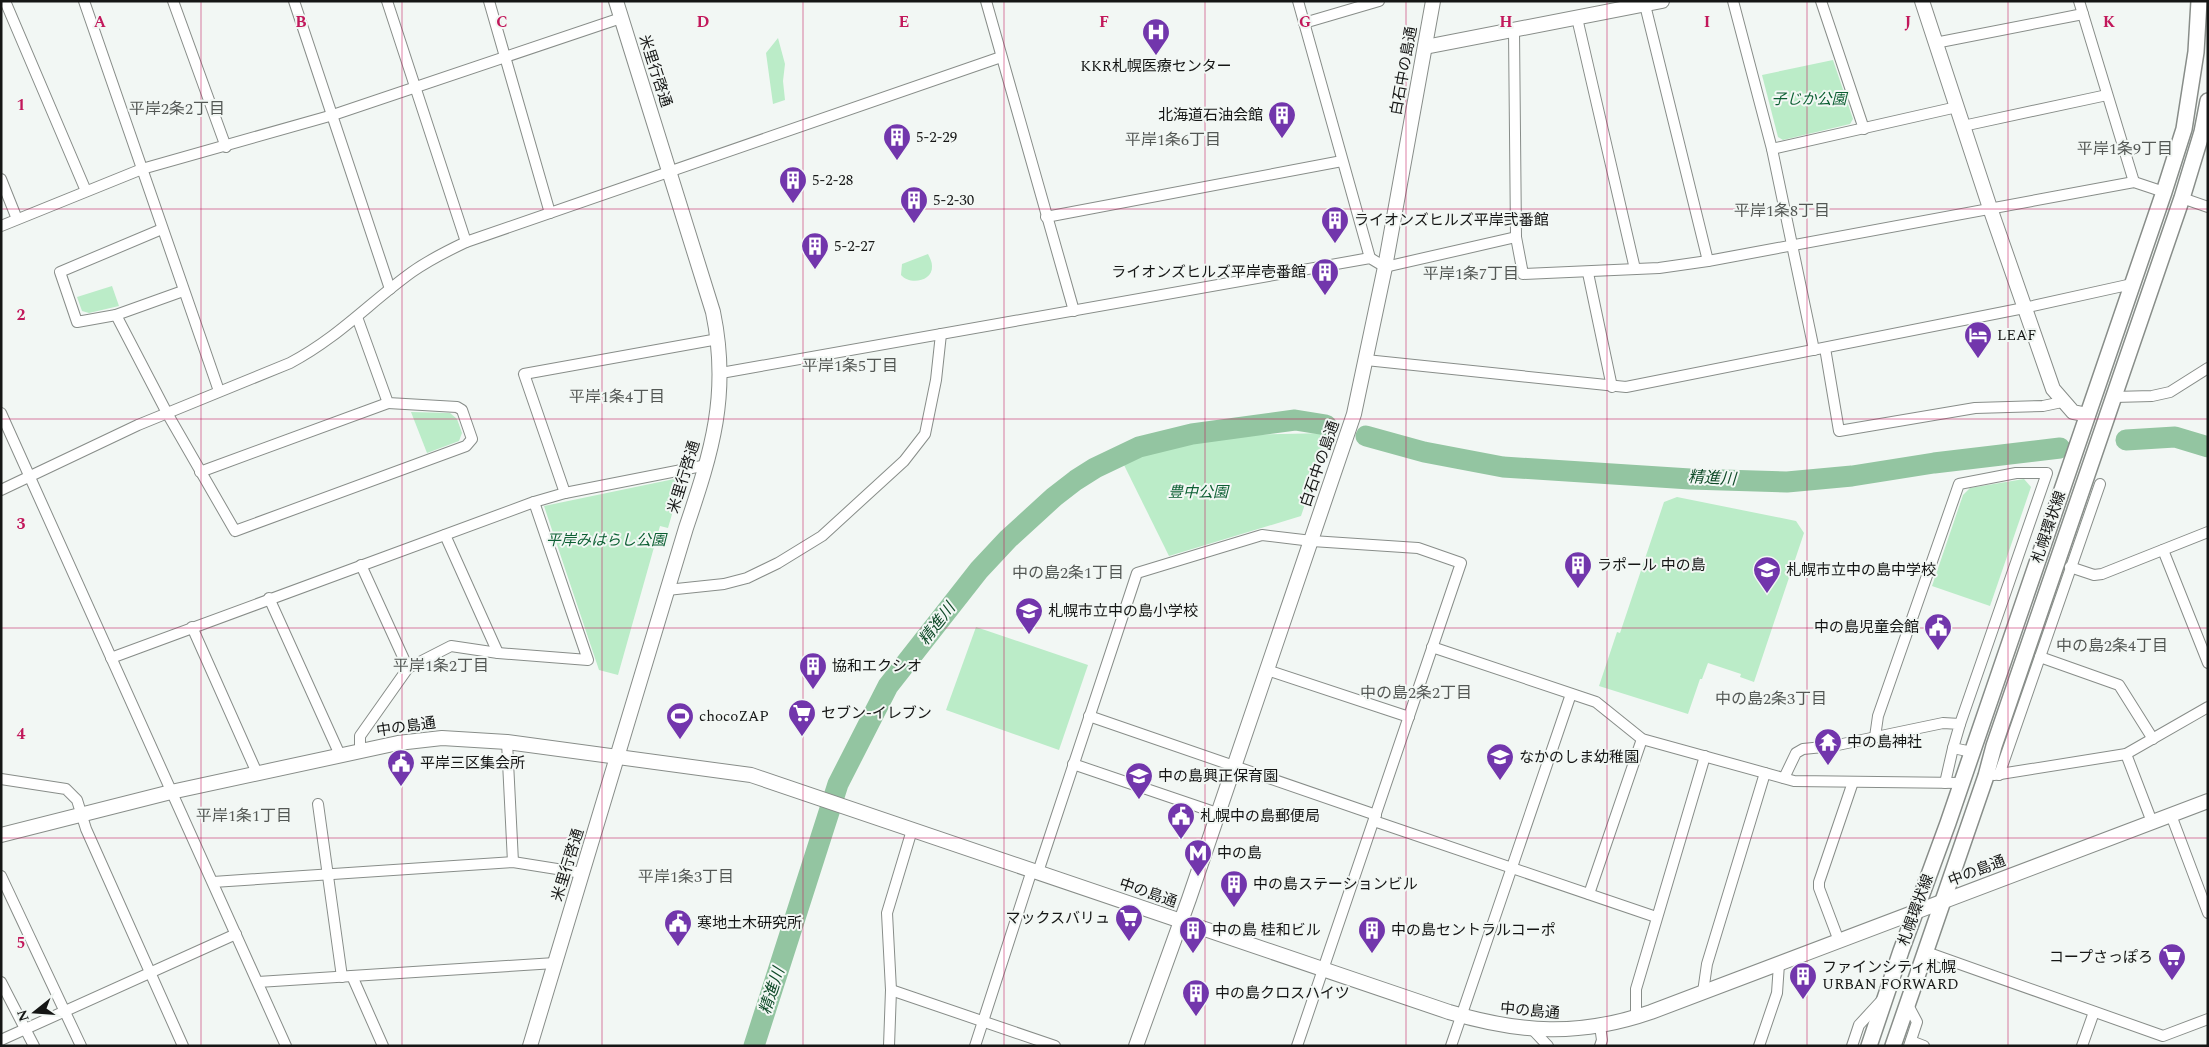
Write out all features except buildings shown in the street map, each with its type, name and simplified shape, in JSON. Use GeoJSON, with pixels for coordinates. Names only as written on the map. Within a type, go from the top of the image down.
{"type":"FeatureCollection","features":[{"type":"Feature","properties":{"kind":"main road","name":"札幌環状線"},"geometry":{"type":"LineString","coordinates":[[1869,1046],[1962,783],[2184,129],[2196,52],[2199,1]]}},
{"type":"Feature","properties":{"kind":"main road","name":"札幌環状線"},"geometry":{"type":"LineString","coordinates":[[1893,1046],[1944,901],[1993,775],[1994,746],[2182,198],[2202,132],[2208,101]]}},
{"type":"Feature","properties":{"kind":"street"},"geometry":{"type":"LineString","coordinates":[[5,1],[86,191]]}},
{"type":"Feature","properties":{"kind":"street"},"geometry":{"type":"LineString","coordinates":[[84,1],[219,391]]}},
{"type":"Feature","properties":{"kind":"street"},"geometry":{"type":"LineString","coordinates":[[173,1],[226,146]]}},
{"type":"Feature","properties":{"kind":"street"},"geometry":{"type":"LineString","coordinates":[[294,1],[390,289]]}},
{"type":"Feature","properties":{"kind":"street"},"geometry":{"type":"LineString","coordinates":[[387,1],[466,242]]}},
{"type":"Feature","properties":{"kind":"street"},"geometry":{"type":"LineString","coordinates":[[489,1],[550,213]]}},
{"type":"Feature","properties":{"kind":"street","name":"米里行啓通"},"geometry":{"type":"LineString","coordinates":[[530,1046],[667,590],[707,466],[718,416],[721,373],[713,312],[616,1]]}},
{"type":"Feature","properties":{"kind":"street"},"geometry":{"type":"LineString","coordinates":[[986,1],[1074,311]]}},
{"type":"Feature","properties":{"kind":"street"},"geometry":{"type":"LineString","coordinates":[[1298,1],[1370,258]]}},
{"type":"Feature","properties":{"kind":"street"},"geometry":{"type":"LineString","coordinates":[[1304,23],[1379,1]]}},
{"type":"Feature","properties":{"kind":"street","name":"白石中の島通"},"geometry":{"type":"LineString","coordinates":[[1136,1046],[1312,541],[1354,414],[1385,267],[1433,1]]}},
{"type":"Feature","properties":{"kind":"street"},"geometry":{"type":"LineString","coordinates":[[1425,48],[1662,1]]}},
{"type":"Feature","properties":{"kind":"street"},"geometry":{"type":"LineString","coordinates":[[1732,1],[1772,149],[1794,245],[1814,350]]}},
{"type":"Feature","properties":{"kind":"street"},"geometry":{"type":"LineString","coordinates":[[1821,1],[1864,129]]}},
{"type":"Feature","properties":{"kind":"street"},"geometry":{"type":"LineString","coordinates":[[1922,1],[1990,208],[2053,389],[2062,402],[2073,412],[2088,415]]}},
{"type":"Feature","properties":{"kind":"street"},"geometry":{"type":"LineString","coordinates":[[2079,1],[2134,182]]}},
{"type":"Feature","properties":{"kind":"street"},"geometry":{"type":"LineString","coordinates":[[1645,5],[1708,261]]}},
{"type":"Feature","properties":{"kind":"street"},"geometry":{"type":"LineString","coordinates":[[1936,43],[2083,14]]}},
{"type":"Feature","properties":{"kind":"street"},"geometry":{"type":"LineString","coordinates":[[1,226],[142,169],[333,115],[621,18]]}},
{"type":"Feature","properties":{"kind":"street"},"geometry":{"type":"LineString","coordinates":[[1578,18],[1635,269]]}},
{"type":"Feature","properties":{"kind":"street"},"geometry":{"type":"LineString","coordinates":[[1514,31],[1516,237],[1523,274],[1588,273],[1659,268],[1708,261],[2134,182],[2164,192]]}},
{"type":"Feature","properties":{"kind":"street"},"geometry":{"type":"LineString","coordinates":[[1,490],[167,413],[290,363],[335,336],[390,289],[431,260],[466,242],[1001,57]]}},
{"type":"Feature","properties":{"kind":"street"},"geometry":{"type":"LineString","coordinates":[[1963,126],[2107,95]]}},
{"type":"Feature","properties":{"kind":"street"},"geometry":{"type":"LineString","coordinates":[[1772,149],[1957,107]]}},
{"type":"Feature","properties":{"kind":"street"},"geometry":{"type":"LineString","coordinates":[[1046,217],[1342,161]]}},
{"type":"Feature","properties":{"kind":"street"},"geometry":{"type":"LineString","coordinates":[[1,179],[17,219]]}},
{"type":"Feature","properties":{"kind":"street"},"geometry":{"type":"LineString","coordinates":[[2182,198],[2208,207]]}},
{"type":"Feature","properties":{"kind":"street"},"geometry":{"type":"LineString","coordinates":[[162,229],[60,272],[77,322],[116,315],[183,291]]}},
{"type":"Feature","properties":{"kind":"street"},"geometry":{"type":"LineString","coordinates":[[721,373],[1370,258],[1385,267],[1516,237]]}},
{"type":"Feature","properties":{"kind":"street"},"geometry":{"type":"LineString","coordinates":[[1588,273],[1612,387]]}},
{"type":"Feature","properties":{"kind":"street"},"geometry":{"type":"LineString","coordinates":[[1366,360],[1626,387],[2024,308],[2132,284]]}},
{"type":"Feature","properties":{"kind":"street"},"geometry":{"type":"LineString","coordinates":[[116,315],[167,413],[200,472],[235,531],[466,446],[472,440],[462,410],[457,407],[388,403],[200,472]]}},
{"type":"Feature","properties":{"kind":"street"},"geometry":{"type":"LineString","coordinates":[[357,317],[388,403]]}},
{"type":"Feature","properties":{"kind":"street"},"geometry":{"type":"LineString","coordinates":[[667,590],[724,584],[747,578],[778,563],[822,536],[904,462],[925,434],[936,380],[941,334]]}},
{"type":"Feature","properties":{"kind":"street"},"geometry":{"type":"LineString","coordinates":[[565,493],[524,374],[718,339]]}},
{"type":"Feature","properties":{"kind":"street"},"geometry":{"type":"LineString","coordinates":[[1825,348],[1840,431],[1976,408],[2043,406],[2062,402]]}},
{"type":"Feature","properties":{"kind":"street"},"geometry":{"type":"LineString","coordinates":[[2114,397],[2152,396],[2170,392],[2208,368]]}},
{"type":"Feature","properties":{"kind":"street"},"geometry":{"type":"LineString","coordinates":[[1,413],[286,1046]]}},
{"type":"Feature","properties":{"kind":"street"},"geometry":{"type":"LineString","coordinates":[[111,658],[269,598],[534,502],[565,493],[707,466]]}},
{"type":"Feature","properties":{"kind":"street"},"geometry":{"type":"LineString","coordinates":[[1875,737],[1878,716],[1959,484],[2016,472],[2047,474],[1960,724],[1945,783]]}},
{"type":"Feature","properties":{"kind":"street"},"geometry":{"type":"LineString","coordinates":[[1993,775],[2040,657],[2100,484]]}},
{"type":"Feature","properties":{"kind":"street"},"geometry":{"type":"LineString","coordinates":[[360,751],[360,736],[408,668],[451,646],[498,653],[588,660],[534,502]]}},
{"type":"Feature","properties":{"kind":"street"},"geometry":{"type":"LineString","coordinates":[[2070,567],[2098,574],[2208,532]]}},
{"type":"Feature","properties":{"kind":"street"},"geometry":{"type":"LineString","coordinates":[[445,535],[498,653]]}},
{"type":"Feature","properties":{"kind":"street"},"geometry":{"type":"LineString","coordinates":[[975,1046],[1138,573],[1262,535],[1312,541],[1418,548],[1461,563],[1297,1046]]}},
{"type":"Feature","properties":{"kind":"street"},"geometry":{"type":"LineString","coordinates":[[2163,550],[2208,663]]}},
{"type":"Feature","properties":{"kind":"street"},"geometry":{"type":"LineString","coordinates":[[361,565],[408,668]]}},
{"type":"Feature","properties":{"kind":"street"},"geometry":{"type":"LineString","coordinates":[[269,598],[340,755]]}},
{"type":"Feature","properties":{"kind":"street"},"geometry":{"type":"LineString","coordinates":[[192,627],[257,773]]}},
{"type":"Feature","properties":{"kind":"street"},"geometry":{"type":"LineString","coordinates":[[1432,647],[1596,702],[1642,739],[1794,781],[1962,783]]}},
{"type":"Feature","properties":{"kind":"street"},"geometry":{"type":"LineString","coordinates":[[2040,657],[2120,685],[2153,739]]}},
{"type":"Feature","properties":{"kind":"street"},"geometry":{"type":"LineString","coordinates":[[1267,670],[1409,717]]}},
{"type":"Feature","properties":{"kind":"street"},"geometry":{"type":"LineString","coordinates":[[1451,1046],[1571,694]]}},
{"type":"Feature","properties":{"kind":"street"},"geometry":{"type":"LineString","coordinates":[[1993,775],[2126,754],[2208,707]]}},
{"type":"Feature","properties":{"kind":"street"},"geometry":{"type":"LineString","coordinates":[[1089,716],[1233,766],[1512,868],[1656,917]]}},
{"type":"Feature","properties":{"kind":"street"},"geometry":{"type":"LineString","coordinates":[[1784,778],[1799,750],[1943,724],[1960,724]]}},
{"type":"Feature","properties":{"kind":"street","name":"中の島通"},"geometry":{"type":"LineString","coordinates":[[1,835],[171,792],[406,742],[442,738],[507,742],[751,775],[1180,922],[1462,1016],[1495,1025],[1534,1030],[1562,1030],[1600,1026],[1636,1018],[2208,801]]}},
{"type":"Feature","properties":{"kind":"street"},"geometry":{"type":"LineString","coordinates":[[1590,894],[1642,739]]}},
{"type":"Feature","properties":{"kind":"street"},"geometry":{"type":"LineString","coordinates":[[507,742],[513,862]]}},
{"type":"Feature","properties":{"kind":"street"},"geometry":{"type":"LineString","coordinates":[[1953,748],[1972,752]]}},
{"type":"Feature","properties":{"kind":"street"},"geometry":{"type":"LineString","coordinates":[[2126,754],[2152,822]]}},
{"type":"Feature","properties":{"kind":"street"},"geometry":{"type":"LineString","coordinates":[[1636,1018],[1636,989],[1705,756]]}},
{"type":"Feature","properties":{"kind":"street"},"geometry":{"type":"LineString","coordinates":[[1073,764],[1217,813]]}},
{"type":"Feature","properties":{"kind":"street"},"geometry":{"type":"LineString","coordinates":[[1704,992],[1707,964],[1765,773]]}},
{"type":"Feature","properties":{"kind":"street"},"geometry":{"type":"LineString","coordinates":[[1,779],[50,785],[66,789],[77,800],[81,815],[183,1046]]}},
{"type":"Feature","properties":{"kind":"street"},"geometry":{"type":"LineString","coordinates":[[1839,941],[1819,888],[1819,882],[1853,782]]}},
{"type":"Feature","properties":{"kind":"street"},"geometry":{"type":"LineString","coordinates":[[318,804],[328,875],[347,976],[383,1046]]}},
{"type":"Feature","properties":{"kind":"street"},"geometry":{"type":"LineString","coordinates":[[2171,815],[2208,913]]}},
{"type":"Feature","properties":{"kind":"street"},"geometry":{"type":"LineString","coordinates":[[889,1046],[891,990],[887,913],[912,830]]}},
{"type":"Feature","properties":{"kind":"street"},"geometry":{"type":"LineString","coordinates":[[212,882],[513,862],[582,873]]}},
{"type":"Feature","properties":{"kind":"street"},"geometry":{"type":"LineString","coordinates":[[1,876],[81,1046]]}},
{"type":"Feature","properties":{"kind":"street"},"geometry":{"type":"LineString","coordinates":[[1,1040],[236,934]]}},
{"type":"Feature","properties":{"kind":"street"},"geometry":{"type":"LineString","coordinates":[[1926,952],[2163,1036],[2208,1019]]}},
{"type":"Feature","properties":{"kind":"street"},"geometry":{"type":"LineString","coordinates":[[258,982],[555,962]]}},
{"type":"Feature","properties":{"kind":"street"},"geometry":{"type":"LineString","coordinates":[[1758,1046],[1776,993],[1779,964]]}},
{"type":"Feature","properties":{"kind":"street"},"geometry":{"type":"LineString","coordinates":[[1,982],[34,1046]]}},
{"type":"Feature","properties":{"kind":"street"},"geometry":{"type":"LineString","coordinates":[[891,990],[1054,1046]]}},
{"type":"Feature","properties":{"kind":"street"},"geometry":{"type":"LineString","coordinates":[[1852,1046],[1859,1025],[1886,995]]}},
{"type":"Feature","properties":{"kind":"street"},"geometry":{"type":"LineString","coordinates":[[1908,1005],[1917,1022],[1910,1043],[1924,1046]]}},
{"type":"Feature","properties":{"kind":"street"},"geometry":{"type":"LineString","coordinates":[[2082,1046],[2094,1012]]}},
{"type":"Feature","properties":{"kind":"street"},"geometry":{"type":"LineString","coordinates":[[1600,1026],[1602,1040],[1600,1046]]}},
{"type":"Feature","properties":{"kind":"street"},"geometry":{"type":"LineString","coordinates":[[1534,1030],[1548,1046]]}},
{"type":"Feature","properties":{"kind":"green space"},"geometry":{"type":"Polygon","coordinates":[[[778,38],[785,64],[783,81],[785,100],[773,104],[766,53],[778,38]]]}},
{"type":"Feature","properties":{"kind":"green space","name":"子じか公園"},"geometry":{"type":"Polygon","coordinates":[[[1833,60],[1853,119],[1850,124],[1783,140],[1778,137],[1762,75],[1833,60]]]}},
{"type":"Feature","properties":{"kind":"green space"},"geometry":{"type":"Polygon","coordinates":[[[928,254],[932,266],[929,276],[915,281],[901,275],[902,264],[928,254]]]}},
{"type":"Feature","properties":{"kind":"green space"},"geometry":{"type":"Polygon","coordinates":[[[112,286],[119,306],[89,313],[82,311],[77,297],[112,286]]]}},
{"type":"Feature","properties":{"kind":"green space"},"geometry":{"type":"Polygon","coordinates":[[[411,412],[450,413],[457,419],[462,433],[459,441],[427,453],[411,412]]]}},
{"type":"Feature","properties":{"kind":"green space","name":"豊中公園"},"geometry":{"type":"Polygon","coordinates":[[[1329,433],[1301,516],[1169,556],[1123,463],[1181,440],[1230,435],[1329,433]]]}},
{"type":"Feature","properties":{"kind":"green space","name":"平岸みはらし公園"},"geometry":{"type":"Polygon","coordinates":[[[679,478],[681,483],[668,528],[660,526],[618,675],[599,670],[544,506],[679,478]]]}},
{"type":"Feature","properties":{"kind":"green space"},"geometry":{"type":"Polygon","coordinates":[[[2024,479],[2031,487],[1990,606],[1932,586],[1963,495],[1970,488],[2024,479]]]}},
{"type":"Feature","properties":{"kind":"green space"},"geometry":{"type":"Polygon","coordinates":[[[1677,497],[1796,521],[1804,533],[1754,682],[1740,677],[1741,674],[1708,663],[1702,679],[1700,679],[1688,714],[1599,686],[1617,632],[1620,633],[1664,502],[1677,497]]]}},
{"type":"Feature","properties":{"kind":"green space"},"geometry":{"type":"Polygon","coordinates":[[[976,627],[1088,665],[1059,750],[946,710],[976,627]]]}},
{"type":"Feature","properties":{"kind":"waterway","name":"精進川"},"geometry":{"type":"LineString","coordinates":[[754,1046],[838,784],[888,686],[979,570],[1008,539],[1054,497],[1076,480],[1095,468],[1139,447],[1192,434],[1295,420],[1326,425]]}},
{"type":"Feature","properties":{"kind":"waterway","name":"精進川"},"geometry":{"type":"LineString","coordinates":[[1366,436],[1424,452],[1503,467],[1690,479],[1787,482],[1852,476],[1934,463],[2060,448]]}},
{"type":"Feature","properties":{"kind":"waterway","name":"精進川"},"geometry":{"type":"LineString","coordinates":[[2126,440],[2175,437],[2208,447]]}},
{"type":"Feature","properties":{"kind":"place","name":"KKR札幌医療センター"},"geometry":{"type":"Point","coordinates":[1156,56]}},
{"type":"Feature","properties":{"kind":"place","name":"北海道石油会館"},"geometry":{"type":"Point","coordinates":[1282,139]}},
{"type":"Feature","properties":{"kind":"place","name":"5-2-29"},"geometry":{"type":"Point","coordinates":[897,161]}},
{"type":"Feature","properties":{"kind":"place","name":"5-2-28"},"geometry":{"type":"Point","coordinates":[793,204]}},
{"type":"Feature","properties":{"kind":"place","name":"5-2-30"},"geometry":{"type":"Point","coordinates":[914,224]}},
{"type":"Feature","properties":{"kind":"place","name":"ライオンズヒルズ平岸弐番館"},"geometry":{"type":"Point","coordinates":[1335,244]}},
{"type":"Feature","properties":{"kind":"place","name":"5-2-27"},"geometry":{"type":"Point","coordinates":[815,270]}},
{"type":"Feature","properties":{"kind":"place","name":"ライオンズヒルズ平岸壱番館"},"geometry":{"type":"Point","coordinates":[1325,296]}},
{"type":"Feature","properties":{"kind":"place","name":"LEAF"},"geometry":{"type":"Point","coordinates":[1978,359]}},
{"type":"Feature","properties":{"kind":"place","name":"ラポール 中の島"},"geometry":{"type":"Point","coordinates":[1578,589]}},
{"type":"Feature","properties":{"kind":"place","name":"札幌市立中の島中学校"},"geometry":{"type":"Point","coordinates":[1767,594]}},
{"type":"Feature","properties":{"kind":"place","name":"札幌市立中の島小学校"},"geometry":{"type":"Point","coordinates":[1029,635]}},
{"type":"Feature","properties":{"kind":"place","name":"中の島児童会館"},"geometry":{"type":"Point","coordinates":[1938,651]}},
{"type":"Feature","properties":{"kind":"place","name":"協和エクシオ"},"geometry":{"type":"Point","coordinates":[813,690]}},
{"type":"Feature","properties":{"kind":"place","name":"セブン-イレブン"},"geometry":{"type":"Point","coordinates":[802,737]}},
{"type":"Feature","properties":{"kind":"place","name":"chocoZAP"},"geometry":{"type":"Point","coordinates":[680,740]}},
{"type":"Feature","properties":{"kind":"place","name":"中の島神社"},"geometry":{"type":"Point","coordinates":[1828,766]}},
{"type":"Feature","properties":{"kind":"place","name":"なかのしま幼稚園"},"geometry":{"type":"Point","coordinates":[1500,781]}},
{"type":"Feature","properties":{"kind":"place","name":"平岸三区集会所"},"geometry":{"type":"Point","coordinates":[401,787]}},
{"type":"Feature","properties":{"kind":"place","name":"中の島興正保育園"},"geometry":{"type":"Point","coordinates":[1139,800]}},
{"type":"Feature","properties":{"kind":"place","name":"札幌中の島郵便局"},"geometry":{"type":"Point","coordinates":[1181,840]}},
{"type":"Feature","properties":{"kind":"place","name":"中の島"},"geometry":{"type":"Point","coordinates":[1198,877]}},
{"type":"Feature","properties":{"kind":"place","name":"中の島ステーションビル"},"geometry":{"type":"Point","coordinates":[1234,908]}},
{"type":"Feature","properties":{"kind":"place","name":"マックスバリュ"},"geometry":{"type":"Point","coordinates":[1129,942]}},
{"type":"Feature","properties":{"kind":"place","name":"寒地土木研究所"},"geometry":{"type":"Point","coordinates":[678,947]}},
{"type":"Feature","properties":{"kind":"place","name":"中の島 桂和ビル"},"geometry":{"type":"Point","coordinates":[1193,954]}},
{"type":"Feature","properties":{"kind":"place","name":"中の島セントラルコーポ"},"geometry":{"type":"Point","coordinates":[1372,954]}},
{"type":"Feature","properties":{"kind":"place","name":"コープさっぽろ"},"geometry":{"type":"Point","coordinates":[2172,981]}},
{"type":"Feature","properties":{"kind":"place","name":"ファインシティ札幌 URBAN FORWARD"},"geometry":{"type":"Point","coordinates":[1803,1000]}},
{"type":"Feature","properties":{"kind":"place","name":"中の島クロスハイツ"},"geometry":{"type":"Point","coordinates":[1196,1017]}},
{"type":"Feature","properties":{"kind":"district","name":"平岸2条2丁目"},"geometry":{"type":"Point","coordinates":[177,109]}},
{"type":"Feature","properties":{"kind":"district","name":"平岸1条6丁目"},"geometry":{"type":"Point","coordinates":[1173,140]}},
{"type":"Feature","properties":{"kind":"district","name":"平岸1条9丁目"},"geometry":{"type":"Point","coordinates":[2125,149]}},
{"type":"Feature","properties":{"kind":"district","name":"平岸1条8丁目"},"geometry":{"type":"Point","coordinates":[1782,211]}},
{"type":"Feature","properties":{"kind":"district","name":"平岸1条7丁目"},"geometry":{"type":"Point","coordinates":[1471,274]}},
{"type":"Feature","properties":{"kind":"district","name":"平岸1条5丁目"},"geometry":{"type":"Point","coordinates":[850,366]}},
{"type":"Feature","properties":{"kind":"district","name":"平岸1条4丁目"},"geometry":{"type":"Point","coordinates":[617,397]}},
{"type":"Feature","properties":{"kind":"district","name":"中の島2条1丁目"},"geometry":{"type":"Point","coordinates":[1068,573]}},
{"type":"Feature","properties":{"kind":"district","name":"中の島2条4丁目"},"geometry":{"type":"Point","coordinates":[2112,646]}},
{"type":"Feature","properties":{"kind":"district","name":"平岸1条2丁目"},"geometry":{"type":"Point","coordinates":[441,666]}},
{"type":"Feature","properties":{"kind":"district","name":"中の島2条2丁目"},"geometry":{"type":"Point","coordinates":[1416,693]}},
{"type":"Feature","properties":{"kind":"district","name":"中の島2条3丁目"},"geometry":{"type":"Point","coordinates":[1771,699]}},
{"type":"Feature","properties":{"kind":"district","name":"平岸1条1丁目"},"geometry":{"type":"Point","coordinates":[244,816]}},
{"type":"Feature","properties":{"kind":"district","name":"平岸1条3丁目"},"geometry":{"type":"Point","coordinates":[686,877]}}]}
